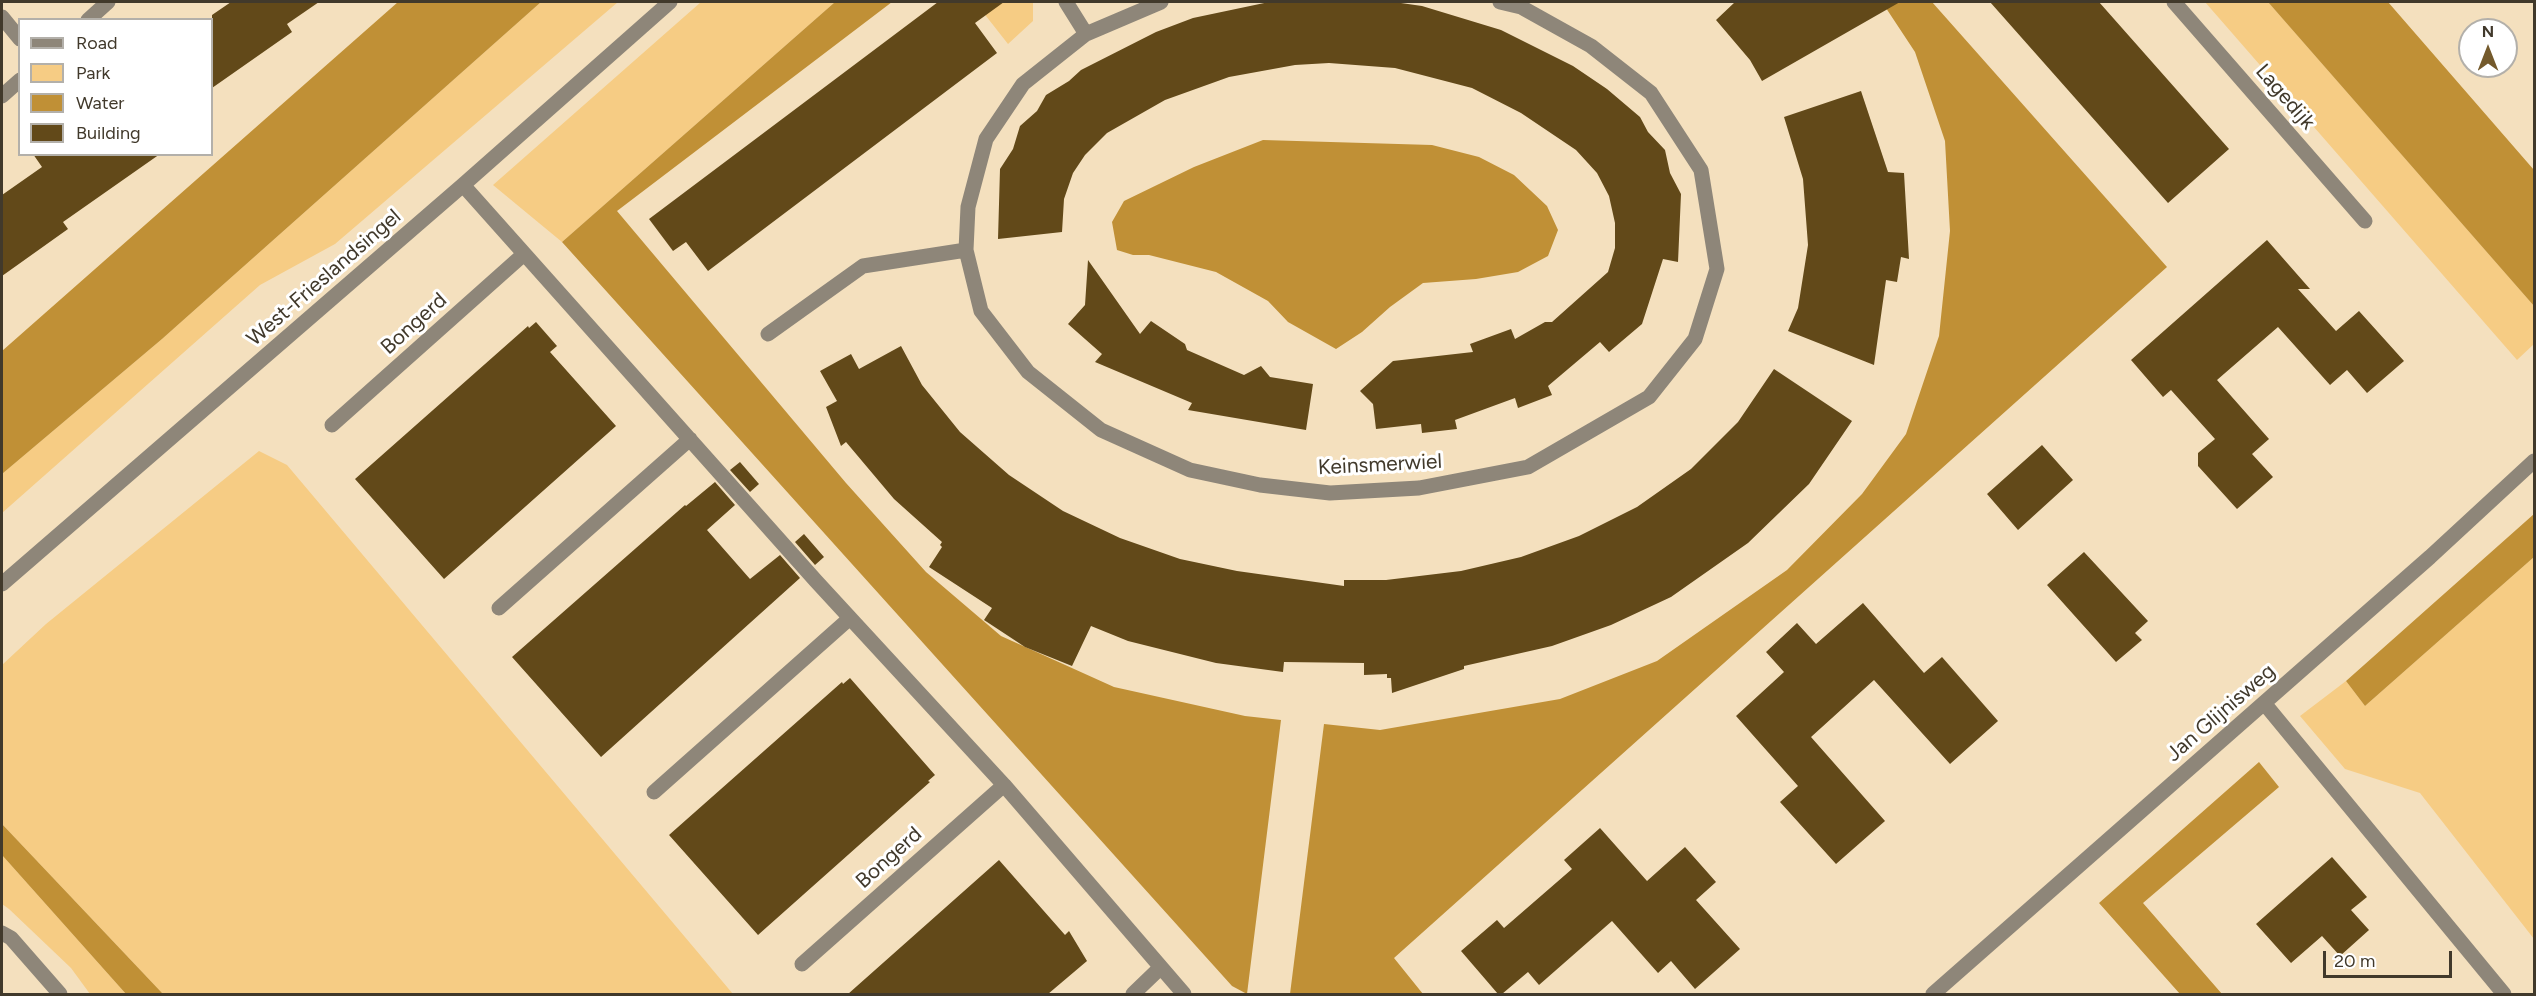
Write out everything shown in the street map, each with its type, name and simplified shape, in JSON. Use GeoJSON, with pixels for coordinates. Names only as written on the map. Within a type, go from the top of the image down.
{"type":"FeatureCollection","features":[{"type":"Feature","properties":{"kind":"street"},"geometry":{"type":"LineString","coordinates":[[90,18],[108,2]]}},
{"type":"Feature","properties":{"kind":"street","name":"West-Frieslandsingel"},"geometry":{"type":"LineString","coordinates":[[2,584],[463,185],[670,2]]}},
{"type":"Feature","properties":{"kind":"street"},"geometry":{"type":"LineString","coordinates":[[1066,2],[1086,34]]}},
{"type":"Feature","properties":{"kind":"street","name":"Keinsmerwiel"},"geometry":{"type":"LineString","coordinates":[[1161,2],[1086,34],[1023,84],[986,139],[968,207],[966,250],[981,311],[1028,372],[1101,430],[1190,470],[1260,485],[1330,493],[1419,488],[1528,467],[1649,397],[1695,339],[1717,269],[1701,170],[1651,93],[1591,46],[1523,4],[1500,2]]}},
{"type":"Feature","properties":{"kind":"street","name":"Lagedijk"},"geometry":{"type":"LineString","coordinates":[[2174,2],[2365,221]]}},
{"type":"Feature","properties":{"kind":"street"},"geometry":{"type":"LineString","coordinates":[[2,17],[18,37]]}},
{"type":"Feature","properties":{"kind":"street"},"geometry":{"type":"LineString","coordinates":[[2,96],[18,82]]}},
{"type":"Feature","properties":{"kind":"street"},"geometry":{"type":"LineString","coordinates":[[463,185],[850,618],[1004,784],[1184,994]]}},
{"type":"Feature","properties":{"kind":"street"},"geometry":{"type":"LineString","coordinates":[[768,334],[863,266],[966,250]]}},
{"type":"Feature","properties":{"kind":"street","name":"Bongerd"},"geometry":{"type":"LineString","coordinates":[[332,425],[524,254]]}},
{"type":"Feature","properties":{"kind":"street"},"geometry":{"type":"LineString","coordinates":[[499,608],[690,439]]}},
{"type":"Feature","properties":{"kind":"street","name":"Jan Glijnisweg"},"geometry":{"type":"LineString","coordinates":[[1933,994],[2430,557],[2535,461]]}},
{"type":"Feature","properties":{"kind":"street"},"geometry":{"type":"LineString","coordinates":[[654,792],[850,618]]}},
{"type":"Feature","properties":{"kind":"street"},"geometry":{"type":"LineString","coordinates":[[2264,703],[2504,994]]}},
{"type":"Feature","properties":{"kind":"street","name":"Bongerd"},"geometry":{"type":"LineString","coordinates":[[802,964],[1004,784]]}},
{"type":"Feature","properties":{"kind":"street"},"geometry":{"type":"LineString","coordinates":[[2,933],[11,938],[60,994]]}},
{"type":"Feature","properties":{"kind":"street"},"geometry":{"type":"LineString","coordinates":[[1133,994],[1160,968]]}},
{"type":"Feature","properties":{"kind":"green space"},"geometry":{"type":"Polygon","coordinates":[[[541,2],[618,2],[335,244],[260,285],[2,513],[2,474],[162,339],[541,2]]]}},
{"type":"Feature","properties":{"kind":"green space"},"geometry":{"type":"Polygon","coordinates":[[[701,2],[835,2],[562,242],[493,185],[701,2]]]}},
{"type":"Feature","properties":{"kind":"green space"},"geometry":{"type":"Polygon","coordinates":[[[975,2],[1033,2],[1033,21],[1008,44],[975,2]]]}},
{"type":"Feature","properties":{"kind":"green space"},"geometry":{"type":"Polygon","coordinates":[[[2205,2],[2268,2],[2534,306],[2534,344],[2517,360],[2205,2]]]}},
{"type":"Feature","properties":{"kind":"green space"},"geometry":{"type":"Polygon","coordinates":[[[259,451],[287,465],[733,994],[163,994],[2,824],[2,665],[46,624],[259,451]]]}},
{"type":"Feature","properties":{"kind":"green space"},"geometry":{"type":"Polygon","coordinates":[[[2534,557],[2534,939],[2420,793],[2345,769],[2300,716],[2346,681],[2365,706],[2534,557]]]}},
{"type":"Feature","properties":{"kind":"green space"},"geometry":{"type":"Polygon","coordinates":[[[2,855],[126,994],[90,994],[71,968],[2,904],[2,855]]]}},
{"type":"Feature","properties":{"kind":"water"},"geometry":{"type":"Polygon","coordinates":[[[398,2],[541,2],[162,339],[2,474],[2,351],[398,2]]]}},
{"type":"Feature","properties":{"kind":"water"},"geometry":{"type":"Polygon","coordinates":[[[835,2],[892,2],[617,211],[846,483],[926,572],[1001,636],[1114,687],[1245,716],[1281,720],[1247,994],[1232,986],[562,242],[835,2]]]}},
{"type":"Feature","properties":{"kind":"water"},"geometry":{"type":"Polygon","coordinates":[[[1882,2],[1932,2],[2167,267],[1394,958],[1423,994],[1290,994],[1324,724],[1380,730],[1560,699],[1657,661],[1787,570],[1862,494],[1906,434],[1939,336],[1950,231],[1945,141],[1915,52],[1882,2]]]}},
{"type":"Feature","properties":{"kind":"water"},"geometry":{"type":"Polygon","coordinates":[[[2268,2],[2388,2],[2534,170],[2534,306],[2268,2]]]}},
{"type":"Feature","properties":{"kind":"water"},"geometry":{"type":"Polygon","coordinates":[[[1263,140],[1432,145],[1479,157],[1514,175],[1547,206],[1558,230],[1548,256],[1518,272],[1476,279],[1423,283],[1390,307],[1362,332],[1336,349],[1288,322],[1268,301],[1216,272],[1149,255],[1133,255],[1117,250],[1112,222],[1124,201],[1194,167],[1263,140]]]}},
{"type":"Feature","properties":{"kind":"water"},"geometry":{"type":"Polygon","coordinates":[[[2534,514],[2534,557],[2365,706],[2346,681],[2534,514]]]}},
{"type":"Feature","properties":{"kind":"water"},"geometry":{"type":"Polygon","coordinates":[[[2259,762],[2279,787],[2143,903],[2222,994],[2180,994],[2099,903],[2259,762]]]}},
{"type":"Feature","properties":{"kind":"water"},"geometry":{"type":"Polygon","coordinates":[[[2,824],[163,994],[126,994],[2,855],[2,824]]]}},
{"type":"Feature","properties":{"kind":"building"},"geometry":{"type":"Polygon","coordinates":[[[231,2],[319,2],[287,24],[292,32],[213,87],[212,15],[231,2]]]}},
{"type":"Feature","properties":{"kind":"building"},"geometry":{"type":"Polygon","coordinates":[[[938,2],[1004,2],[975,23],[997,53],[708,271],[686,242],[673,251],[649,219],[938,2]]]}},
{"type":"Feature","properties":{"kind":"building"},"geometry":{"type":"Polygon","coordinates":[[[1269,2],[1394,2],[1422,6],[1501,30],[1573,66],[1607,89],[1640,117],[1648,132],[1665,150],[1670,173],[1681,194],[1678,262],[1663,259],[1642,324],[1609,352],[1600,342],[1548,386],[1552,395],[1518,408],[1515,398],[1455,420],[1457,429],[1422,433],[1421,424],[1376,429],[1373,404],[1360,391],[1393,361],[1473,352],[1470,344],[1511,329],[1515,339],[1545,322],[1552,322],[1608,272],[1615,248],[1615,223],[1609,196],[1597,173],[1576,150],[1521,113],[1472,88],[1395,68],[1329,63],[1295,65],[1229,77],[1165,100],[1107,133],[1085,155],[1073,173],[1064,199],[1062,232],[998,239],[1000,169],[1013,149],[1020,126],[1037,111],[1046,95],[1069,81],[1081,70],[1156,32],[1193,18],[1269,2]]]}},
{"type":"Feature","properties":{"kind":"building"},"geometry":{"type":"Polygon","coordinates":[[[1735,2],[1900,2],[1762,81],[1750,60],[1716,20],[1735,2]]]}},
{"type":"Feature","properties":{"kind":"building"},"geometry":{"type":"Polygon","coordinates":[[[1990,2],[2099,2],[2229,149],[2168,203],[1990,2]]]}},
{"type":"Feature","properties":{"kind":"building"},"geometry":{"type":"Polygon","coordinates":[[[1861,91],[1888,172],[1904,173],[1909,259],[1901,257],[1897,282],[1886,280],[1874,365],[1788,331],[1798,308],[1808,245],[1803,179],[1784,117],[1861,91]]]}},
{"type":"Feature","properties":{"kind":"building"},"geometry":{"type":"Polygon","coordinates":[[[34,156],[157,156],[63,222],[68,229],[2,276],[2,195],[42,167],[34,156]]]}},
{"type":"Feature","properties":{"kind":"building"},"geometry":{"type":"Polygon","coordinates":[[[2267,240],[2310,289],[2298,289],[2336,331],[2359,311],[2404,361],[2367,393],[2347,370],[2330,385],[2278,327],[2217,380],[2269,439],[2252,454],[2273,477],[2237,509],[2198,466],[2198,453],[2215,439],[2171,390],[2163,397],[2131,360],[2267,240]]]}},
{"type":"Feature","properties":{"kind":"building"},"geometry":{"type":"Polygon","coordinates":[[[1088,260],[1140,334],[1151,321],[1185,344],[1187,350],[1244,375],[1261,366],[1270,377],[1313,384],[1306,430],[1188,410],[1192,403],[1095,362],[1102,354],[1068,324],[1085,305],[1088,260]]]}},
{"type":"Feature","properties":{"kind":"building"},"geometry":{"type":"Polygon","coordinates":[[[536,322],[557,346],[550,352],[616,426],[444,579],[355,479],[528,326],[529,328],[536,322]]]}},
{"type":"Feature","properties":{"kind":"building"},"geometry":{"type":"Polygon","coordinates":[[[901,346],[922,385],[960,432],[1009,475],[1063,511],[1120,538],[1180,559],[1237,571],[1344,586],[1344,580],[1386,580],[1461,571],[1521,557],[1579,536],[1637,507],[1691,469],[1738,422],[1774,369],[1852,421],[1809,484],[1748,543],[1671,597],[1611,625],[1552,646],[1464,666],[1464,669],[1392,693],[1391,678],[1387,678],[1387,674],[1364,675],[1364,663],[1284,662],[1283,672],[1216,663],[1128,641],[1091,626],[1072,666],[1025,647],[984,620],[992,608],[929,567],[942,547],[940,545],[942,542],[894,499],[846,442],[841,446],[826,407],[837,401],[820,371],[851,354],[859,369],[901,346]]]}},
{"type":"Feature","properties":{"kind":"building"},"geometry":{"type":"Polygon","coordinates":[[[2042,445],[2073,480],[2018,530],[1987,494],[2042,445]]]}},
{"type":"Feature","properties":{"kind":"building"},"geometry":{"type":"Polygon","coordinates":[[[740,462],[759,484],[750,492],[730,470],[740,462]]]}},
{"type":"Feature","properties":{"kind":"building"},"geometry":{"type":"Polygon","coordinates":[[[715,482],[735,505],[707,530],[750,579],[780,555],[800,578],[601,757],[512,657],[685,505],[715,482]]]}},
{"type":"Feature","properties":{"kind":"building"},"geometry":{"type":"Polygon","coordinates":[[[804,534],[824,557],[815,565],[795,542],[804,534]]]}},
{"type":"Feature","properties":{"kind":"building"},"geometry":{"type":"Polygon","coordinates":[[[2084,552],[2148,621],[2135,633],[2142,640],[2116,662],[2047,585],[2084,552]]]}},
{"type":"Feature","properties":{"kind":"building"},"geometry":{"type":"Polygon","coordinates":[[[1863,603],[1924,673],[1942,657],[1998,721],[1950,764],[1874,680],[1811,737],[1885,821],[1836,864],[1780,802],[1798,786],[1736,716],[1784,672],[1766,652],[1797,623],[1816,644],[1863,603]]]}},
{"type":"Feature","properties":{"kind":"building"},"geometry":{"type":"Polygon","coordinates":[[[850,678],[935,775],[928,781],[930,782],[758,935],[669,835],[842,682],[843,684],[850,678]]]}},
{"type":"Feature","properties":{"kind":"building"},"geometry":{"type":"Polygon","coordinates":[[[1600,828],[1647,881],[1685,847],[1716,882],[1696,900],[1740,949],[1695,989],[1671,961],[1658,973],[1612,921],[1539,985],[1528,972],[1502,994],[1498,994],[1461,951],[1497,920],[1504,928],[1572,869],[1564,860],[1600,828]]]}},
{"type":"Feature","properties":{"kind":"building"},"geometry":{"type":"Polygon","coordinates":[[[2332,857],[2367,897],[2351,910],[2369,930],[2340,956],[2322,936],[2291,963],[2256,924],[2332,857]]]}},
{"type":"Feature","properties":{"kind":"building"},"geometry":{"type":"Polygon","coordinates":[[[999,860],[1065,935],[1069,931],[1087,961],[1048,994],[848,994],[999,860]]]}}]}
